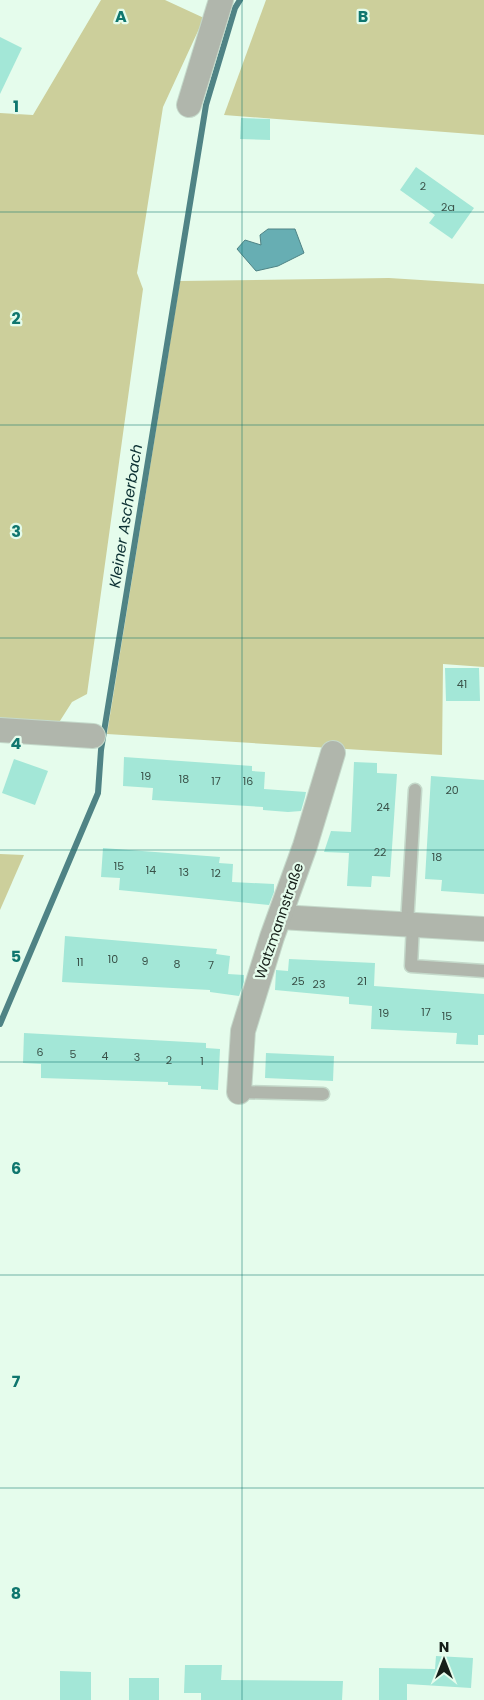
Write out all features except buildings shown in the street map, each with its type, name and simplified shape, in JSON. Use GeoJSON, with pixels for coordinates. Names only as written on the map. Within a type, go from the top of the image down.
{"type":"FeatureCollection","features":[{"type":"Feature","properties":{"kind":"street"},"geometry":{"type":"LineString","coordinates":[[189,105],[213,2]]}},
{"type":"Feature","properties":{"kind":"street"},"geometry":{"type":"LineString","coordinates":[[0,730],[94,736]]}},
{"type":"Feature","properties":{"kind":"street","name":"Watzmannstraße"},"geometry":{"type":"LineString","coordinates":[[239,1092],[243,1031],[333,753]]}},
{"type":"Feature","properties":{"kind":"street"},"geometry":{"type":"LineString","coordinates":[[280,918],[484,929]]}},
{"type":"Feature","properties":{"kind":"lane"},"geometry":{"type":"LineString","coordinates":[[415,790],[410,924],[411,966],[484,971]]}},
{"type":"Feature","properties":{"kind":"lane"},"geometry":{"type":"LineString","coordinates":[[239,1092],[322,1094]]}},
{"type":"Feature","properties":{"kind":"green space"},"geometry":{"type":"Polygon","coordinates":[[[101,0],[165,0],[204,18],[163,107],[137,273],[143,289],[87,694],[72,702],[58,724],[0,721],[0,113],[33,115],[101,0]]]}},
{"type":"Feature","properties":{"kind":"green space"},"geometry":{"type":"Polygon","coordinates":[[[266,0],[484,0],[484,135],[224,115],[266,0]]]}},
{"type":"Feature","properties":{"kind":"green space"},"geometry":{"type":"Polygon","coordinates":[[[389,278],[484,284],[484,667],[443,664],[442,755],[107,734],[180,281],[389,278]]]}},
{"type":"Feature","properties":{"kind":"green space"},"geometry":{"type":"Polygon","coordinates":[[[0,854],[24,855],[0,910],[0,854]]]}},
{"type":"Feature","properties":{"kind":"water"},"geometry":{"type":"Polygon","coordinates":[[[268,229],[295,229],[304,253],[278,266],[256,271],[237,249],[245,240],[261,245],[260,235],[268,229]]]}},
{"type":"Feature","properties":{"kind":"waterway","name":"Kleiner Ascherbach"},"geometry":{"type":"LineString","coordinates":[[0,1024],[98,793],[101,750],[206,105],[235,8],[240,0]]}}]}
